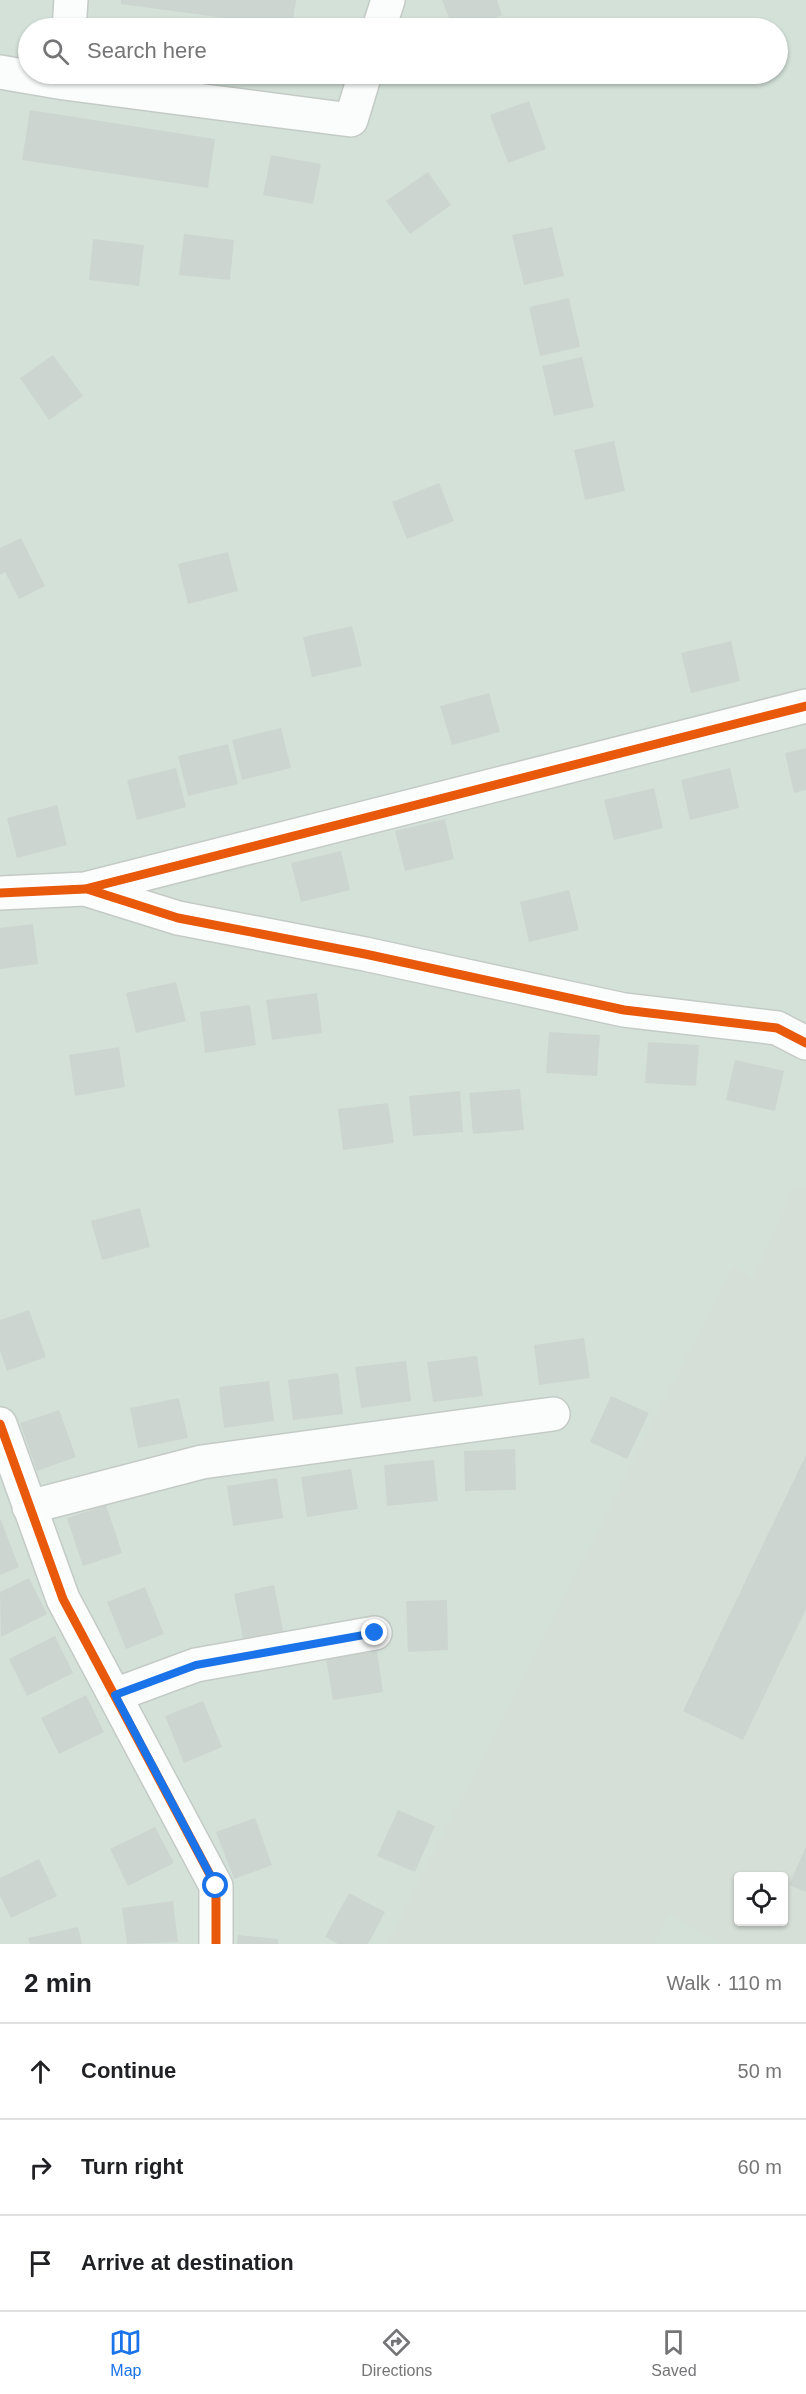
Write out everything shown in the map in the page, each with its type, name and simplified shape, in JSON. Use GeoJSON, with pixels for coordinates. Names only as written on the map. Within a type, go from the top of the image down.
{"type":"FeatureCollection","features":[{"type":"Feature","properties":{"kind":"street"},"geometry":{"type":"LineString","coordinates":[[70,18],[71,0]]}},
{"type":"Feature","properties":{"kind":"street"},"geometry":{"type":"LineString","coordinates":[[382,18],[388,0]]}},
{"type":"Feature","properties":{"kind":"street"},"geometry":{"type":"LineString","coordinates":[[0,72],[18,74]]}},
{"type":"Feature","properties":{"kind":"street"},"geometry":{"type":"LineString","coordinates":[[106,84],[351,120],[362,84]]}},
{"type":"Feature","properties":{"kind":"street"},"geometry":{"type":"LineString","coordinates":[[0,893],[85,889],[806,706]]}},
{"type":"Feature","properties":{"kind":"street"},"geometry":{"type":"LineString","coordinates":[[85,889],[178,918],[365,954],[624,1010],[777,1028],[806,1043]]}},
{"type":"Feature","properties":{"kind":"street"},"geometry":{"type":"LineString","coordinates":[[29,1507],[202,1462],[553,1414]]}},
{"type":"Feature","properties":{"kind":"street"},"geometry":{"type":"LineString","coordinates":[[0,1424],[63,1599],[216,1886],[216,1944]]}},
{"type":"Feature","properties":{"kind":"street"},"geometry":{"type":"LineString","coordinates":[[115,1695],[196,1665],[375,1633]]}},
{"type":"Feature","properties":{"kind":"shaded area"},"geometry":{"type":"Polygon","coordinates":[[[0,0],[806,0],[806,1944],[0,1944],[0,0]]]}},
{"type":"Feature","properties":{"kind":"shaded area"},"geometry":{"type":"Polygon","coordinates":[[[795,1185],[806,1190],[806,1944],[723,1944],[669,1914],[653,1944],[388,1944],[733,1266],[753,1280],[795,1185]]]}},
{"type":"Feature","properties":{"kind":"building"},"geometry":{"type":"Polygon","coordinates":[[[121,0],[296,0],[293,18],[225,18],[121,4],[121,0]]]}},
{"type":"Feature","properties":{"kind":"building"},"geometry":{"type":"Polygon","coordinates":[[[442,0],[497,0],[502,15],[494,18],[449,18],[442,0]]]}},
{"type":"Feature","properties":{"kind":"building"},"geometry":{"type":"Polygon","coordinates":[[[529,101],[546,149],[508,163],[490,115],[529,101]]]}},
{"type":"Feature","properties":{"kind":"building"},"geometry":{"type":"Polygon","coordinates":[[[30,110],[215,139],[208,188],[22,160],[30,110]]]}},
{"type":"Feature","properties":{"kind":"building"},"geometry":{"type":"Polygon","coordinates":[[[271,155],[321,164],[313,204],[263,195],[271,155]]]}},
{"type":"Feature","properties":{"kind":"building"},"geometry":{"type":"Polygon","coordinates":[[[428,172],[451,205],[410,234],[386,201],[428,172]]]}},
{"type":"Feature","properties":{"kind":"building"},"geometry":{"type":"Polygon","coordinates":[[[552,227],[564,276],[524,285],[512,235],[552,227]]]}},
{"type":"Feature","properties":{"kind":"building"},"geometry":{"type":"Polygon","coordinates":[[[184,234],[234,240],[230,280],[179,275],[184,234]]]}},
{"type":"Feature","properties":{"kind":"building"},"geometry":{"type":"Polygon","coordinates":[[[93,239],[144,245],[139,286],[89,280],[93,239]]]}},
{"type":"Feature","properties":{"kind":"building"},"geometry":{"type":"Polygon","coordinates":[[[569,298],[580,347],[540,356],[529,307],[569,298]]]}},
{"type":"Feature","properties":{"kind":"building"},"geometry":{"type":"Polygon","coordinates":[[[53,355],[83,396],[49,420],[20,378],[53,355]]]}},
{"type":"Feature","properties":{"kind":"building"},"geometry":{"type":"Polygon","coordinates":[[[582,357],[594,407],[554,416],[542,366],[582,357]]]}},
{"type":"Feature","properties":{"kind":"building"},"geometry":{"type":"Polygon","coordinates":[[[614,441],[625,491],[585,500],[574,450],[614,441]]]}},
{"type":"Feature","properties":{"kind":"building"},"geometry":{"type":"Polygon","coordinates":[[[439,483],[454,521],[407,539],[392,502],[439,483]]]}},
{"type":"Feature","properties":{"kind":"building"},"geometry":{"type":"Polygon","coordinates":[[[21,538],[45,586],[19,599],[5,572],[0,575],[0,548],[21,538]]]}},
{"type":"Feature","properties":{"kind":"building"},"geometry":{"type":"Polygon","coordinates":[[[228,552],[238,591],[188,604],[178,564],[228,552]]]}},
{"type":"Feature","properties":{"kind":"building"},"geometry":{"type":"Polygon","coordinates":[[[352,626],[362,666],[312,677],[303,637],[352,626]]]}},
{"type":"Feature","properties":{"kind":"building"},"geometry":{"type":"Polygon","coordinates":[[[731,641],[740,681],[691,693],[681,653],[731,641]]]}},
{"type":"Feature","properties":{"kind":"building"},"geometry":{"type":"Polygon","coordinates":[[[489,693],[500,732],[452,745],[440,706],[489,693]]]}},
{"type":"Feature","properties":{"kind":"building"},"geometry":{"type":"Polygon","coordinates":[[[281,728],[291,768],[242,780],[232,740],[281,728]]]}},
{"type":"Feature","properties":{"kind":"building"},"geometry":{"type":"Polygon","coordinates":[[[228,744],[238,784],[188,796],[178,756],[228,744]]]}},
{"type":"Feature","properties":{"kind":"building"},"geometry":{"type":"Polygon","coordinates":[[[806,748],[806,790],[794,793],[785,753],[806,748]]]}},
{"type":"Feature","properties":{"kind":"building"},"geometry":{"type":"Polygon","coordinates":[[[176,768],[186,807],[137,820],[127,780],[176,768]]]}},
{"type":"Feature","properties":{"kind":"building"},"geometry":{"type":"Polygon","coordinates":[[[730,768],[739,808],[690,820],[681,780],[730,768]]]}},
{"type":"Feature","properties":{"kind":"building"},"geometry":{"type":"Polygon","coordinates":[[[654,788],[663,828],[614,840],[604,800],[654,788]]]}},
{"type":"Feature","properties":{"kind":"building"},"geometry":{"type":"Polygon","coordinates":[[[57,805],[67,845],[17,858],[7,818],[57,805]]]}},
{"type":"Feature","properties":{"kind":"building"},"geometry":{"type":"Polygon","coordinates":[[[445,819],[454,859],[405,871],[395,831],[445,819]]]}},
{"type":"Feature","properties":{"kind":"building"},"geometry":{"type":"Polygon","coordinates":[[[341,851],[350,890],[301,902],[291,863],[341,851]]]}},
{"type":"Feature","properties":{"kind":"building"},"geometry":{"type":"Polygon","coordinates":[[[569,890],[579,930],[529,942],[520,902],[569,890]]]}},
{"type":"Feature","properties":{"kind":"building"},"geometry":{"type":"Polygon","coordinates":[[[33,924],[38,964],[0,969],[0,928],[33,924]]]}},
{"type":"Feature","properties":{"kind":"building"},"geometry":{"type":"Polygon","coordinates":[[[176,982],[186,1021],[136,1033],[126,993],[176,982]]]}},
{"type":"Feature","properties":{"kind":"building"},"geometry":{"type":"Polygon","coordinates":[[[317,993],[322,1033],[272,1040],[266,1000],[317,993]]]}},
{"type":"Feature","properties":{"kind":"building"},"geometry":{"type":"Polygon","coordinates":[[[250,1005],[256,1045],[205,1053],[200,1012],[250,1005]]]}},
{"type":"Feature","properties":{"kind":"building"},"geometry":{"type":"Polygon","coordinates":[[[549,1032],[600,1035],[597,1076],[546,1073],[549,1032]]]}},
{"type":"Feature","properties":{"kind":"building"},"geometry":{"type":"Polygon","coordinates":[[[648,1042],[699,1045],[696,1086],[645,1083],[648,1042]]]}},
{"type":"Feature","properties":{"kind":"building"},"geometry":{"type":"Polygon","coordinates":[[[119,1047],[125,1087],[75,1096],[69,1055],[119,1047]]]}},
{"type":"Feature","properties":{"kind":"building"},"geometry":{"type":"Polygon","coordinates":[[[735,1060],[784,1071],[775,1111],[726,1100],[735,1060]]]}},
{"type":"Feature","properties":{"kind":"building"},"geometry":{"type":"Polygon","coordinates":[[[520,1089],[524,1130],[473,1134],[469,1093],[520,1089]]]}},
{"type":"Feature","properties":{"kind":"building"},"geometry":{"type":"Polygon","coordinates":[[[460,1091],[463,1132],[413,1136],[409,1096],[460,1091]]]}},
{"type":"Feature","properties":{"kind":"building"},"geometry":{"type":"Polygon","coordinates":[[[388,1103],[394,1143],[343,1150],[338,1109],[388,1103]]]}},
{"type":"Feature","properties":{"kind":"building"},"geometry":{"type":"Polygon","coordinates":[[[140,1208],[150,1247],[102,1260],[91,1221],[140,1208]]]}},
{"type":"Feature","properties":{"kind":"building"},"geometry":{"type":"Polygon","coordinates":[[[29,1310],[46,1357],[7,1371],[0,1351],[0,1320],[29,1310]]]}},
{"type":"Feature","properties":{"kind":"building"},"geometry":{"type":"Polygon","coordinates":[[[584,1338],[590,1378],[539,1385],[534,1345],[584,1338]]]}},
{"type":"Feature","properties":{"kind":"building"},"geometry":{"type":"Polygon","coordinates":[[[477,1356],[483,1396],[433,1402],[427,1362],[477,1356]]]}},
{"type":"Feature","properties":{"kind":"building"},"geometry":{"type":"Polygon","coordinates":[[[406,1361],[411,1401],[361,1408],[355,1367],[406,1361]]]}},
{"type":"Feature","properties":{"kind":"building"},"geometry":{"type":"Polygon","coordinates":[[[338,1373],[343,1414],[293,1420],[288,1380],[338,1373]]]}},
{"type":"Feature","properties":{"kind":"building"},"geometry":{"type":"Polygon","coordinates":[[[269,1381],[274,1421],[224,1428],[219,1387],[269,1381]]]}},
{"type":"Feature","properties":{"kind":"building"},"geometry":{"type":"Polygon","coordinates":[[[611,1396],[649,1413],[627,1459],[590,1442],[611,1396]]]}},
{"type":"Feature","properties":{"kind":"building"},"geometry":{"type":"Polygon","coordinates":[[[179,1398],[188,1438],[138,1448],[130,1408],[179,1398]]]}},
{"type":"Feature","properties":{"kind":"building"},"geometry":{"type":"Polygon","coordinates":[[[59,1410],[76,1457],[37,1471],[20,1423],[59,1410]]]}},
{"type":"Feature","properties":{"kind":"building"},"geometry":{"type":"Polygon","coordinates":[[[515,1449],[516,1490],[465,1491],[464,1451],[515,1449]]]}},
{"type":"Feature","properties":{"kind":"building"},"geometry":{"type":"Polygon","coordinates":[[[806,1455],[806,1609],[743,1740],[683,1711],[806,1455]]]}},
{"type":"Feature","properties":{"kind":"building"},"geometry":{"type":"Polygon","coordinates":[[[434,1460],[438,1501],[387,1506],[384,1465],[434,1460]]]}},
{"type":"Feature","properties":{"kind":"building"},"geometry":{"type":"Polygon","coordinates":[[[351,1469],[358,1509],[307,1517],[301,1477],[351,1469]]]}},
{"type":"Feature","properties":{"kind":"building"},"geometry":{"type":"Polygon","coordinates":[[[277,1478],[283,1518],[233,1526],[227,1486],[277,1478]]]}},
{"type":"Feature","properties":{"kind":"building"},"geometry":{"type":"Polygon","coordinates":[[[106,1505],[122,1553],[83,1566],[67,1518],[106,1505]]]}},
{"type":"Feature","properties":{"kind":"building"},"geometry":{"type":"Polygon","coordinates":[[[0,1518],[19,1567],[0,1575],[0,1518]]]}},
{"type":"Feature","properties":{"kind":"building"},"geometry":{"type":"Polygon","coordinates":[[[29,1578],[47,1614],[1,1637],[0,1592],[29,1578]]]}},
{"type":"Feature","properties":{"kind":"building"},"geometry":{"type":"Polygon","coordinates":[[[274,1585],[284,1635],[244,1643],[234,1594],[274,1585]]]}},
{"type":"Feature","properties":{"kind":"building"},"geometry":{"type":"Polygon","coordinates":[[[145,1587],[164,1634],[126,1649],[107,1602],[145,1587]]]}},
{"type":"Feature","properties":{"kind":"building"},"geometry":{"type":"Polygon","coordinates":[[[447,1600],[448,1650],[408,1652],[406,1601],[447,1600]]]}},
{"type":"Feature","properties":{"kind":"building"},"geometry":{"type":"Polygon","coordinates":[[[55,1636],[73,1673],[27,1696],[9,1659],[55,1636]]]}},
{"type":"Feature","properties":{"kind":"building"},"geometry":{"type":"Polygon","coordinates":[[[377,1651],[383,1692],[333,1700],[326,1659],[377,1651]]]}},
{"type":"Feature","properties":{"kind":"building"},"geometry":{"type":"Polygon","coordinates":[[[86,1695],[104,1732],[59,1754],[41,1718],[86,1695]]]}},
{"type":"Feature","properties":{"kind":"building"},"geometry":{"type":"Polygon","coordinates":[[[203,1701],[222,1747],[184,1763],[165,1716],[203,1701]]]}},
{"type":"Feature","properties":{"kind":"building"},"geometry":{"type":"Polygon","coordinates":[[[398,1810],[435,1826],[415,1872],[377,1856],[398,1810]]]}},
{"type":"Feature","properties":{"kind":"building"},"geometry":{"type":"Polygon","coordinates":[[[255,1818],[272,1865],[234,1879],[216,1832],[255,1818]]]}},
{"type":"Feature","properties":{"kind":"building"},"geometry":{"type":"Polygon","coordinates":[[[155,1827],[174,1863],[128,1886],[110,1849],[155,1827]]]}},
{"type":"Feature","properties":{"kind":"building"},"geometry":{"type":"Polygon","coordinates":[[[806,1847],[806,1892],[789,1885],[806,1847]]]}},
{"type":"Feature","properties":{"kind":"building"},"geometry":{"type":"Polygon","coordinates":[[[39,1859],[57,1896],[11,1918],[0,1896],[0,1878],[39,1859]]]}},
{"type":"Feature","properties":{"kind":"building"},"geometry":{"type":"Polygon","coordinates":[[[349,1893],[385,1912],[368,1944],[338,1944],[325,1937],[349,1893]]]}},
{"type":"Feature","properties":{"kind":"building"},"geometry":{"type":"Polygon","coordinates":[[[173,1901],[178,1942],[127,1944],[122,1908],[173,1901]]]}},
{"type":"Feature","properties":{"kind":"building"},"geometry":{"type":"Polygon","coordinates":[[[78,1927],[82,1944],[30,1944],[28,1938],[78,1927]]]}},
{"type":"Feature","properties":{"kind":"building"},"geometry":{"type":"Polygon","coordinates":[[[238,1935],[278,1939],[278,1944],[237,1944],[238,1935]]]}},
{"type":"Feature","properties":{"kind":"cycle path"},"geometry":{"type":"LineString","coordinates":[[0,893],[85,889],[806,706]]}},
{"type":"Feature","properties":{"kind":"cycle path"},"geometry":{"type":"LineString","coordinates":[[87,889],[178,918],[365,954],[624,1010],[777,1028],[806,1043]]}},
{"type":"Feature","properties":{"kind":"cycle path"},"geometry":{"type":"LineString","coordinates":[[0,1424],[63,1599],[216,1886],[216,1944]]}},
{"type":"Feature","properties":{"kind":"route"},"geometry":{"type":"LineString","coordinates":[[216,1886],[115,1695],[196,1665],[375,1633]]}}]}
